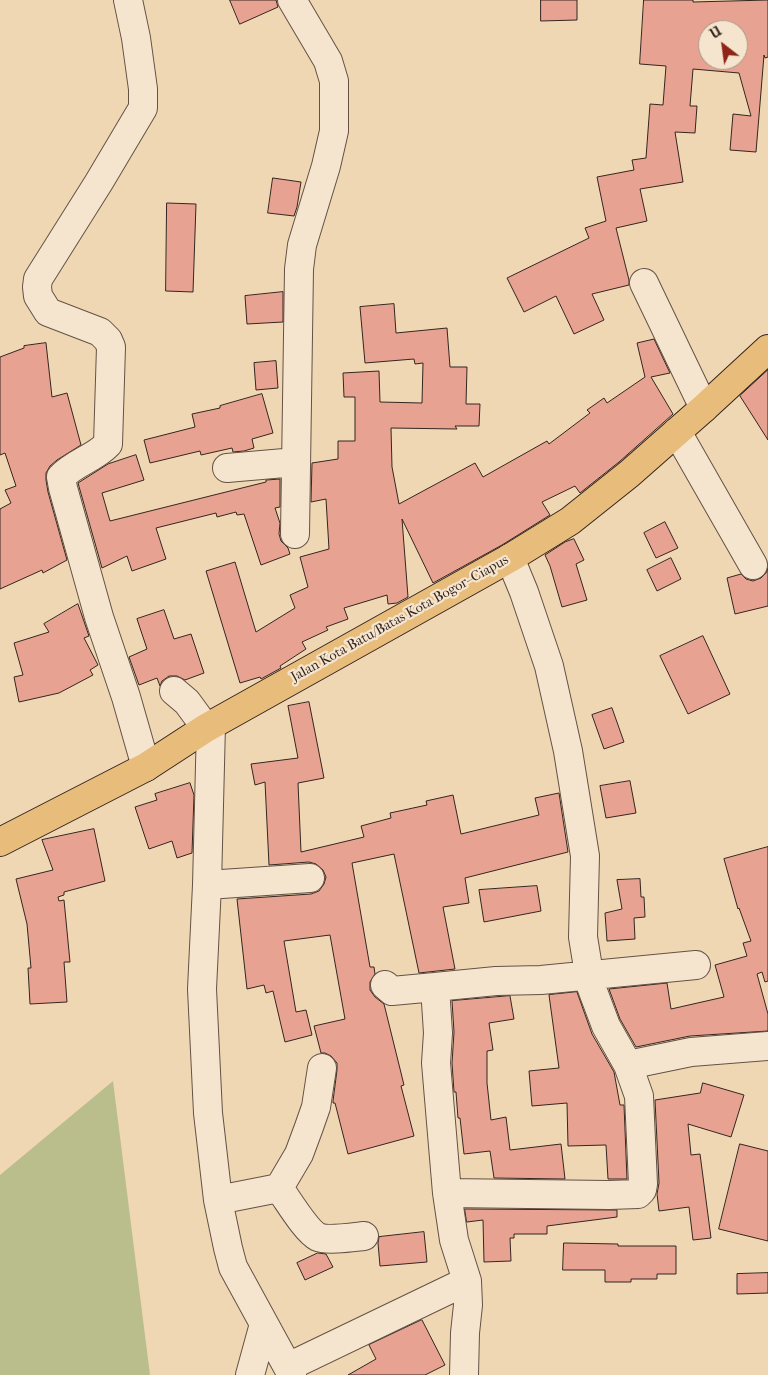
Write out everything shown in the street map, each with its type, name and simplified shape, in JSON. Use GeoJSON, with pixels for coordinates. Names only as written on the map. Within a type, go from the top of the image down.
{"type":"FeatureCollection","features":[{"type":"Feature","properties":{"kind":"main road","name":"Jalan Kota Batu/Batas Kota Bogor–Ciapus"},"geometry":{"type":"LineString","coordinates":[[0,842],[146,767],[208,727],[510,558],[570,521],[629,474],[768,349]]}},
{"type":"Feature","properties":{"kind":"street"},"geometry":{"type":"LineString","coordinates":[[128,0],[136,38],[143,89],[143,108],[38,279],[37,287],[38,296],[48,312],[100,332],[108,340],[111,347],[108,444],[101,451],[67,470],[61,478],[99,617],[121,680],[146,767]]}},
{"type":"Feature","properties":{"kind":"street"},"geometry":{"type":"LineString","coordinates":[[292,0],[328,62],[334,81],[334,130],[326,166],[302,245],[299,269],[295,534]]}},
{"type":"Feature","properties":{"kind":"street"},"geometry":{"type":"LineString","coordinates":[[644,283],[704,408]]}},
{"type":"Feature","properties":{"kind":"street"},"geometry":{"type":"LineString","coordinates":[[677,432],[753,566]]}},
{"type":"Feature","properties":{"kind":"street"},"geometry":{"type":"LineString","coordinates":[[227,468],[296,462]]}},
{"type":"Feature","properties":{"kind":"street"},"geometry":{"type":"LineString","coordinates":[[447,1193],[608,1195],[641,1193],[643,1184],[639,1096],[628,1065],[603,1020],[589,975],[583,937],[585,856],[568,751],[549,666],[524,592],[510,558]]}},
{"type":"Feature","properties":{"kind":"street"},"geometry":{"type":"LineString","coordinates":[[174,692],[187,702],[208,727],[207,885],[202,989],[208,1113],[218,1200],[233,1267],[290,1371],[467,1281]]}},
{"type":"Feature","properties":{"kind":"street"},"geometry":{"type":"LineString","coordinates":[[207,885],[310,878]]}},
{"type":"Feature","properties":{"kind":"street"},"geometry":{"type":"LineString","coordinates":[[384,985],[392,991],[496,981],[541,980],[696,964]]}},
{"type":"Feature","properties":{"kind":"street"},"geometry":{"type":"LineString","coordinates":[[434,987],[438,1033],[436,1063],[447,1193],[454,1240],[467,1281],[468,1305],[464,1375]]}},
{"type":"Feature","properties":{"kind":"street"},"geometry":{"type":"LineString","coordinates":[[628,1065],[691,1052],[768,1046]]}},
{"type":"Feature","properties":{"kind":"street"},"geometry":{"type":"LineString","coordinates":[[218,1200],[279,1188],[300,1154],[316,1107],[322,1068]]}},
{"type":"Feature","properties":{"kind":"street"},"geometry":{"type":"LineString","coordinates":[[279,1188],[308,1230],[318,1237],[364,1236]]}},
{"type":"Feature","properties":{"kind":"street"},"geometry":{"type":"LineString","coordinates":[[250,1375],[264,1324]]}},
{"type":"Feature","properties":{"kind":"green space"},"geometry":{"type":"Polygon","coordinates":[[[113,1081],[150,1375],[0,1375],[0,1175],[113,1081]]]}},
{"type":"Feature","properties":{"kind":"building"},"geometry":{"type":"Polygon","coordinates":[[[230,0],[276,0],[278,7],[240,24],[230,0]]]}},
{"type":"Feature","properties":{"kind":"building"},"geometry":{"type":"Polygon","coordinates":[[[541,0],[577,0],[577,20],[541,21],[541,0]]]}},
{"type":"Feature","properties":{"kind":"building"},"geometry":{"type":"Polygon","coordinates":[[[644,0],[693,0],[693,2],[768,0],[768,57],[765,58],[764,55],[756,152],[730,150],[733,114],[751,116],[739,73],[704,70],[748,70],[748,20],[698,20],[698,69],[693,69],[690,106],[697,106],[695,133],[675,132],[683,182],[640,189],[647,221],[616,228],[629,285],[592,294],[604,320],[574,334],[556,296],[524,312],[507,278],[589,238],[585,228],[606,221],[597,177],[634,170],[632,160],[646,158],[650,104],[663,105],[666,66],[640,64],[644,0]]]}},
{"type":"Feature","properties":{"kind":"building"},"geometry":{"type":"Polygon","coordinates":[[[273,178],[301,182],[294,216],[268,213],[273,178]]]}},
{"type":"Feature","properties":{"kind":"building"},"geometry":{"type":"Polygon","coordinates":[[[167,203],[196,204],[193,292],[166,291],[167,203]]]}},
{"type":"Feature","properties":{"kind":"building"},"geometry":{"type":"Polygon","coordinates":[[[283,292],[283,322],[247,324],[245,296],[283,292]]]}},
{"type":"Feature","properties":{"kind":"building"},"geometry":{"type":"Polygon","coordinates":[[[394,304],[396,333],[447,328],[450,367],[467,367],[466,404],[480,404],[479,426],[455,426],[457,429],[391,428],[392,467],[399,504],[475,463],[483,477],[547,441],[549,444],[590,413],[587,410],[604,398],[607,403],[645,377],[637,343],[654,339],[670,373],[651,377],[673,414],[619,462],[580,493],[575,486],[542,502],[550,515],[502,545],[433,583],[402,519],[408,597],[397,603],[388,604],[387,595],[344,608],[348,619],[326,627],[328,630],[302,642],[306,649],[280,666],[281,668],[261,679],[260,677],[240,683],[206,571],[235,562],[256,632],[295,608],[290,595],[308,587],[300,557],[329,549],[326,499],[311,502],[312,463],[338,459],[338,441],[355,441],[355,397],[344,397],[343,373],[379,371],[380,402],[422,403],[423,363],[415,364],[414,359],[365,363],[360,307],[394,304]]]}},
{"type":"Feature","properties":{"kind":"building"},"geometry":{"type":"Polygon","coordinates":[[[46,343],[52,397],[67,393],[81,445],[57,460],[46,473],[48,492],[67,560],[43,573],[42,570],[0,589],[0,509],[11,503],[5,490],[16,486],[5,453],[0,455],[0,357],[24,348],[24,346],[46,343]]]}},
{"type":"Feature","properties":{"kind":"building"},"geometry":{"type":"Polygon","coordinates":[[[276,361],[278,388],[256,390],[254,363],[276,361]]]}},
{"type":"Feature","properties":{"kind":"building"},"geometry":{"type":"Polygon","coordinates":[[[768,370],[768,440],[740,396],[768,370]]]}},
{"type":"Feature","properties":{"kind":"building"},"geometry":{"type":"Polygon","coordinates":[[[262,394],[273,433],[252,439],[254,448],[233,452],[232,448],[201,455],[200,451],[150,463],[144,440],[195,427],[192,414],[220,408],[220,406],[262,394]]]}},
{"type":"Feature","properties":{"kind":"building"},"geometry":{"type":"Polygon","coordinates":[[[136,455],[144,480],[102,493],[110,521],[266,482],[266,480],[280,479],[280,507],[275,508],[280,523],[279,534],[281,541],[288,548],[290,554],[261,565],[244,514],[237,515],[236,512],[217,517],[216,513],[156,528],[166,559],[132,571],[127,556],[102,568],[78,483],[108,464],[136,455]]]}},
{"type":"Feature","properties":{"kind":"building"},"geometry":{"type":"Polygon","coordinates":[[[665,522],[678,548],[656,558],[644,533],[665,522]]]}},
{"type":"Feature","properties":{"kind":"building"},"geometry":{"type":"Polygon","coordinates":[[[574,539],[584,560],[576,564],[587,600],[562,607],[545,555],[565,542],[574,539]]]}},
{"type":"Feature","properties":{"kind":"building"},"geometry":{"type":"Polygon","coordinates":[[[671,558],[681,579],[657,591],[647,570],[671,558]]]}},
{"type":"Feature","properties":{"kind":"building"},"geometry":{"type":"Polygon","coordinates":[[[768,568],[768,606],[735,614],[727,578],[741,574],[746,579],[753,581],[761,578],[768,568]]]}},
{"type":"Feature","properties":{"kind":"building"},"geometry":{"type":"Polygon","coordinates":[[[78,604],[89,636],[84,638],[98,665],[90,670],[93,675],[59,693],[19,702],[14,677],[23,675],[14,643],[49,632],[44,624],[78,604]]]}},
{"type":"Feature","properties":{"kind":"building"},"geometry":{"type":"Polygon","coordinates":[[[164,610],[174,639],[191,634],[204,673],[185,680],[177,676],[169,676],[162,681],[160,686],[157,678],[139,685],[129,657],[147,649],[137,619],[164,610]]]}},
{"type":"Feature","properties":{"kind":"building"},"geometry":{"type":"Polygon","coordinates":[[[703,636],[730,694],[688,714],[660,656],[703,636]]]}},
{"type":"Feature","properties":{"kind":"building"},"geometry":{"type":"Polygon","coordinates":[[[309,702],[324,778],[298,783],[301,852],[364,837],[361,826],[391,818],[390,813],[427,805],[426,801],[453,795],[461,834],[539,815],[535,798],[559,793],[568,852],[465,878],[469,903],[443,907],[455,969],[419,973],[394,854],[352,863],[370,967],[374,967],[375,974],[370,982],[370,990],[384,1004],[404,1085],[401,1086],[414,1136],[348,1154],[335,1103],[333,1103],[337,1063],[331,1056],[321,1053],[314,1026],[345,1019],[330,935],[284,941],[296,1012],[306,1010],[312,1035],[285,1042],[273,991],[266,993],[264,985],[247,989],[237,899],[311,894],[319,891],[324,884],[326,877],[323,870],[316,864],[309,862],[269,865],[265,782],[255,785],[251,764],[298,758],[288,706],[309,702]]]}},
{"type":"Feature","properties":{"kind":"building"},"geometry":{"type":"Polygon","coordinates":[[[612,708],[624,742],[604,749],[592,715],[612,708]]]}},
{"type":"Feature","properties":{"kind":"building"},"geometry":{"type":"Polygon","coordinates":[[[630,781],[636,813],[606,818],[600,786],[630,781]]]}},
{"type":"Feature","properties":{"kind":"building"},"geometry":{"type":"Polygon","coordinates":[[[190,783],[194,795],[192,853],[177,858],[172,841],[149,849],[135,807],[157,800],[155,794],[190,783]]]}},
{"type":"Feature","properties":{"kind":"building"},"geometry":{"type":"Polygon","coordinates":[[[94,829],[105,881],[64,892],[64,895],[58,897],[59,901],[64,900],[70,962],[64,962],[67,1002],[30,1004],[28,968],[31,968],[27,924],[16,879],[53,870],[42,840],[94,829]]]}},
{"type":"Feature","properties":{"kind":"building"},"geometry":{"type":"Polygon","coordinates":[[[768,847],[768,981],[765,982],[762,972],[757,974],[768,1014],[768,1031],[690,1036],[636,1047],[620,1019],[609,989],[667,983],[671,1009],[724,997],[715,965],[747,956],[743,943],[751,941],[738,909],[724,859],[768,847]]]}},
{"type":"Feature","properties":{"kind":"building"},"geometry":{"type":"Polygon","coordinates":[[[640,879],[641,897],[644,897],[645,917],[634,918],[635,939],[607,941],[605,913],[622,909],[617,880],[640,879]]]}},
{"type":"Feature","properties":{"kind":"building"},"geometry":{"type":"Polygon","coordinates":[[[537,886],[541,911],[484,922],[479,890],[537,886]]]}},
{"type":"Feature","properties":{"kind":"building"},"geometry":{"type":"Polygon","coordinates":[[[577,992],[592,1034],[614,1072],[620,1105],[624,1105],[627,1179],[608,1179],[606,1145],[568,1146],[567,1103],[532,1106],[529,1071],[559,1068],[549,995],[577,992]]]}},
{"type":"Feature","properties":{"kind":"building"},"geometry":{"type":"Polygon","coordinates":[[[510,996],[514,1019],[489,1023],[493,1050],[487,1051],[487,1083],[491,1120],[506,1117],[510,1150],[561,1144],[565,1179],[494,1178],[490,1151],[464,1154],[456,1092],[454,1092],[452,1001],[510,996]]]}},
{"type":"Feature","properties":{"kind":"building"},"geometry":{"type":"Polygon","coordinates":[[[703,1083],[744,1095],[731,1137],[688,1124],[691,1155],[700,1154],[711,1238],[693,1240],[689,1207],[659,1211],[655,1100],[700,1093],[703,1083]]]}},
{"type":"Feature","properties":{"kind":"building"},"geometry":{"type":"Polygon","coordinates":[[[740,1144],[768,1151],[768,1241],[719,1229],[740,1144]]]}},
{"type":"Feature","properties":{"kind":"building"},"geometry":{"type":"Polygon","coordinates":[[[465,1209],[617,1210],[617,1217],[547,1226],[547,1234],[514,1234],[514,1238],[510,1238],[511,1261],[484,1262],[483,1220],[467,1222],[465,1209]]]}},
{"type":"Feature","properties":{"kind":"building"},"geometry":{"type":"Polygon","coordinates":[[[424,1232],[427,1262],[380,1266],[379,1237],[424,1232]]]}},
{"type":"Feature","properties":{"kind":"building"},"geometry":{"type":"Polygon","coordinates":[[[564,1243],[618,1244],[618,1246],[676,1246],[676,1274],[657,1274],[657,1279],[631,1279],[631,1282],[605,1282],[605,1270],[563,1270],[564,1243]]]}},
{"type":"Feature","properties":{"kind":"building"},"geometry":{"type":"Polygon","coordinates":[[[318,1253],[326,1254],[333,1267],[305,1280],[297,1263],[318,1253]]]}},
{"type":"Feature","properties":{"kind":"building"},"geometry":{"type":"Polygon","coordinates":[[[768,1273],[768,1293],[737,1294],[737,1274],[768,1273]]]}},
{"type":"Feature","properties":{"kind":"building"},"geometry":{"type":"Polygon","coordinates":[[[422,1320],[445,1365],[425,1375],[348,1375],[376,1359],[369,1345],[422,1320]]]}}]}
